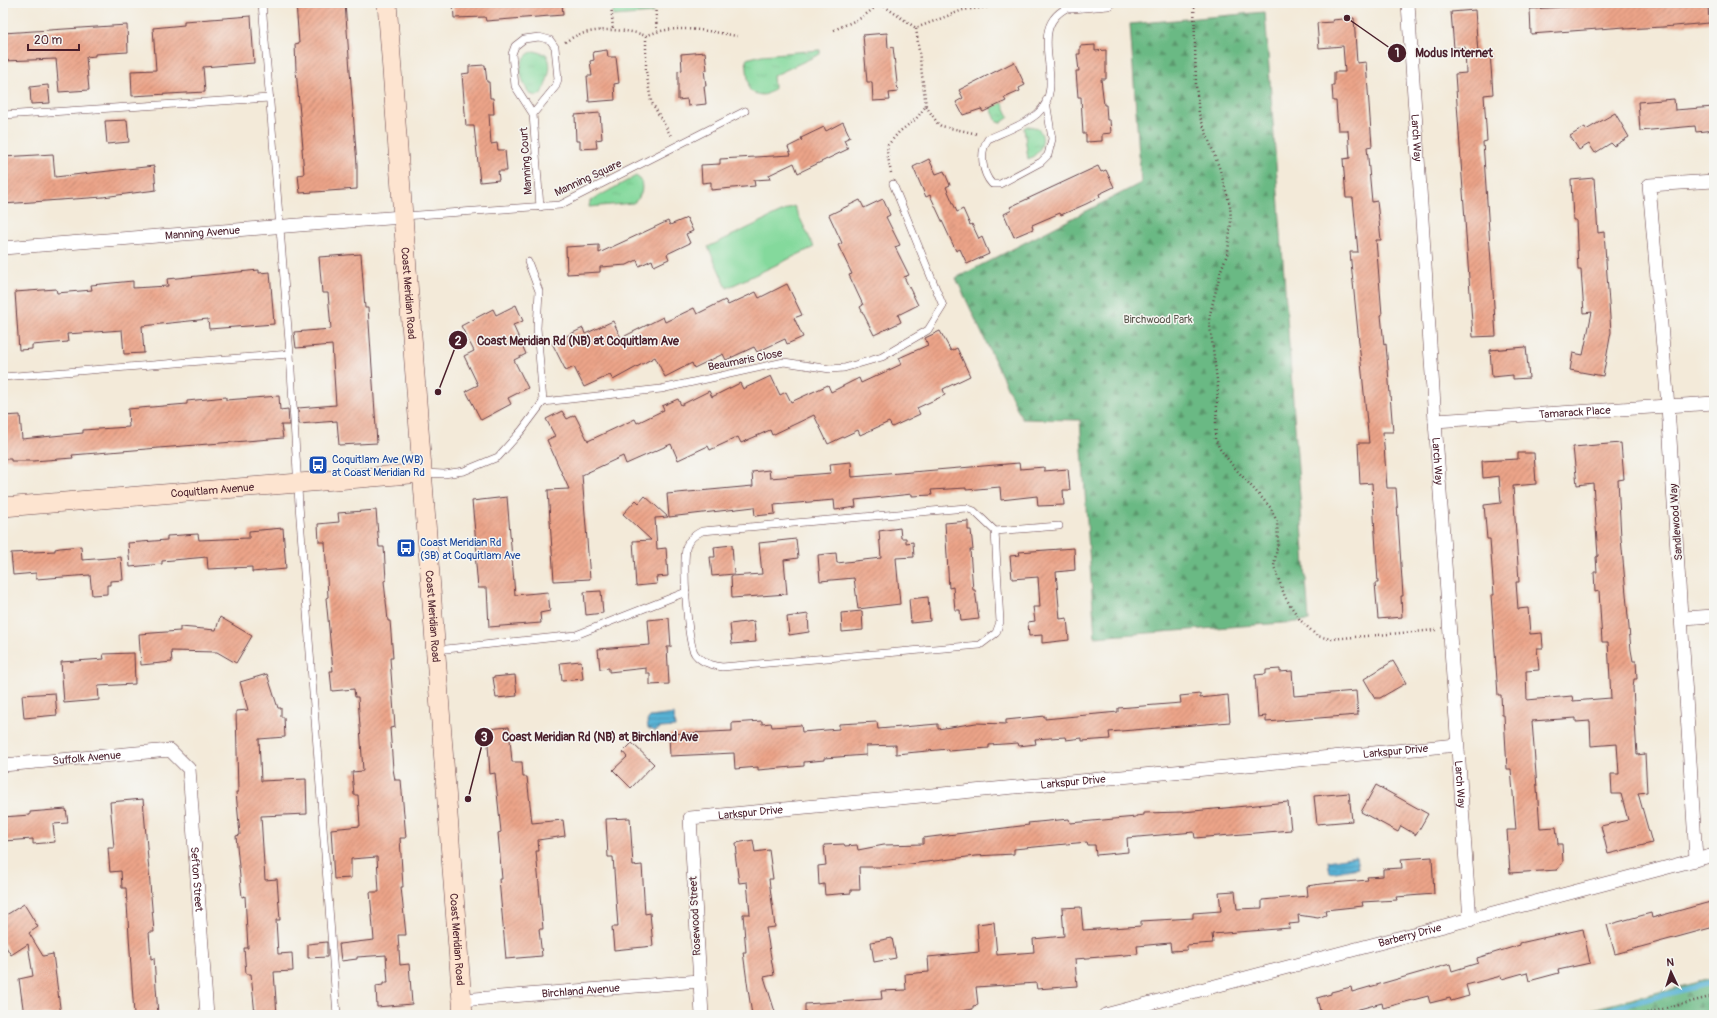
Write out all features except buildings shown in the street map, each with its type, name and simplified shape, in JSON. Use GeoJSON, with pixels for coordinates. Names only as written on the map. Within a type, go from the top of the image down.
{"type":"FeatureCollection","features":[{"type":"Feature","properties":{"kind":"main road","name":"Coast Meridian Road"},"geometry":{"type":"LineString","coordinates":[[387,3],[462,1008]]}},
{"type":"Feature","properties":{"kind":"main road","name":"Coquitlam Avenue"},"geometry":{"type":"LineString","coordinates":[[3,507],[422,473]]}},
{"type":"Feature","properties":{"kind":"street"},"geometry":{"type":"LineString","coordinates":[[1071,6],[1108,3]]}},
{"type":"Feature","properties":{"kind":"street","name":"Larch Way"},"geometry":{"type":"LineString","coordinates":[[1408,3],[1449,630],[1470,920]]}},
{"type":"Feature","properties":{"kind":"street","name":"Sandlewood Way"},"geometry":{"type":"LineString","coordinates":[[1696,859],[1668,406],[1649,185],[1714,181]]}},
{"type":"Feature","properties":{"kind":"street","name":"Manning Avenue"},"geometry":{"type":"LineString","coordinates":[[3,248],[402,216]]}},
{"type":"Feature","properties":{"kind":"street","name":"Tamarack Place"},"geometry":{"type":"LineString","coordinates":[[1435,421],[1714,403]]}},
{"type":"Feature","properties":{"kind":"street"},"geometry":{"type":"LineString","coordinates":[[1682,618],[1714,616]]}},
{"type":"Feature","properties":{"kind":"street","name":"Larkspur Drive"},"geometry":{"type":"LineString","coordinates":[[690,818],[1457,745]]}},
{"type":"Feature","properties":{"kind":"street","name":"Suffolk Avenue"},"geometry":{"type":"LineString","coordinates":[[3,765],[170,750]]}},
{"type":"Feature","properties":{"kind":"street","name":"Sefton Street"},"geometry":{"type":"LineString","coordinates":[[170,750],[189,769],[207,1015]]}},
{"type":"Feature","properties":{"kind":"street","name":"Rosewood Street"},"geometry":{"type":"LineString","coordinates":[[690,818],[702,1015]]}},
{"type":"Feature","properties":{"kind":"street","name":"Barberry Drive"},"geometry":{"type":"LineString","coordinates":[[1105,1015],[1714,855]]}},
{"type":"Feature","properties":{"kind":"street","name":"Birchland Avenue"},"geometry":{"type":"LineString","coordinates":[[462,1008],[699,981]]}},
{"type":"Feature","properties":{"kind":"lane"},"geometry":{"type":"LineString","coordinates":[[262,3],[270,98],[278,227],[290,354],[337,1015]]}},
{"type":"Feature","properties":{"kind":"lane"},"geometry":{"type":"LineString","coordinates":[[1046,101],[1052,139],[1048,154],[1041,162],[995,186],[989,181],[983,166],[983,149],[988,139],[1038,114],[1046,101],[1050,88],[1047,41],[1048,26],[1061,10],[1071,6]]}},
{"type":"Feature","properties":{"kind":"lane","name":"Manning Court"},"geometry":{"type":"LineString","coordinates":[[533,114],[556,86],[558,79],[555,47],[550,40],[539,37],[524,38],[515,46],[513,50],[515,86],[533,114],[540,207]]}},
{"type":"Feature","properties":{"kind":"lane"},"geometry":{"type":"LineString","coordinates":[[3,115],[270,98]]}},
{"type":"Feature","properties":{"kind":"lane","name":"Manning Square"},"geometry":{"type":"LineString","coordinates":[[402,216],[560,205],[745,111]]}},
{"type":"Feature","properties":{"kind":"lane","name":"Beaumaris Close"},"geometry":{"type":"LineString","coordinates":[[543,402],[661,389],[784,362],[830,369],[844,368],[882,357],[928,330],[943,306],[893,184]]}},
{"type":"Feature","properties":{"kind":"lane"},"geometry":{"type":"LineString","coordinates":[[422,473],[444,474],[464,471],[498,457],[522,430],[543,402],[538,328],[539,291],[528,262]]}},
{"type":"Feature","properties":{"kind":"lane"},"geometry":{"type":"LineString","coordinates":[[3,377],[290,354]]}},
{"type":"Feature","properties":{"kind":"lane"},"geometry":{"type":"LineString","coordinates":[[966,508],[974,511],[995,531],[1000,622],[996,633],[980,644],[730,666],[712,665],[695,655],[691,647],[686,592],[685,555],[687,545],[692,538],[702,531],[966,508]]}},
{"type":"Feature","properties":{"kind":"lane"},"geometry":{"type":"LineString","coordinates":[[995,531],[1059,526]]}},
{"type":"Feature","properties":{"kind":"lane"},"geometry":{"type":"LineString","coordinates":[[435,650],[576,635],[686,592]]}},
{"type":"Feature","properties":{"kind":"path"},"geometry":{"type":"LineString","coordinates":[[611,3],[613,31]]}},
{"type":"Feature","properties":{"kind":"path"},"geometry":{"type":"LineString","coordinates":[[655,3],[657,31]]}},
{"type":"Feature","properties":{"kind":"path"},"geometry":{"type":"LineString","coordinates":[[834,30],[861,18],[881,3],[916,28],[926,106],[941,126],[980,135],[988,139]]}},
{"type":"Feature","properties":{"kind":"path"},"geometry":{"type":"LineString","coordinates":[[916,28],[963,10],[1023,3]]}},
{"type":"Feature","properties":{"kind":"path"},"geometry":{"type":"LineString","coordinates":[[1194,3],[1196,85],[1199,114],[1220,170],[1230,205],[1231,221],[1228,252],[1213,299],[1209,318],[1218,388],[1215,439],[1233,466],[1271,508],[1277,522],[1278,542],[1274,566],[1276,572],[1285,597],[1300,620],[1317,636],[1331,639],[1449,630]]}},
{"type":"Feature","properties":{"kind":"path"},"geometry":{"type":"LineString","coordinates":[[555,47],[581,34],[613,31],[632,31],[646,36],[657,31],[700,29],[737,36]]}},
{"type":"Feature","properties":{"kind":"path"},"geometry":{"type":"LineString","coordinates":[[646,36],[646,71],[651,101],[677,146]]}},
{"type":"Feature","properties":{"kind":"path"},"geometry":{"type":"LineString","coordinates":[[893,184],[887,152],[888,145],[899,132],[916,119],[926,106]]}},
{"type":"Feature","properties":{"kind":"path"},"geometry":{"type":"LineString","coordinates":[[1639,1015],[1714,996]]}},
{"type":"Feature","properties":{"kind":"green space"},"geometry":{"type":"Polygon","coordinates":[[[613,3],[652,3],[653,13],[613,16],[613,3]]]}},
{"type":"Feature","properties":{"kind":"green space","name":"Birchwood Park"},"geometry":{"type":"Polygon","coordinates":[[[1265,12],[1309,621],[1095,637],[1080,420],[1022,419],[956,278],[1141,183],[1130,24],[1265,12]]]}},
{"type":"Feature","properties":{"kind":"green space"},"geometry":{"type":"Polygon","coordinates":[[[820,50],[820,54],[773,76],[774,88],[765,95],[755,93],[749,89],[746,59],[762,55],[820,50]]]}},
{"type":"Feature","properties":{"kind":"green space"},"geometry":{"type":"Polygon","coordinates":[[[534,51],[546,54],[550,68],[543,92],[537,96],[530,94],[526,88],[521,70],[521,64],[524,59],[534,51]]]}},
{"type":"Feature","properties":{"kind":"green space"},"geometry":{"type":"Polygon","coordinates":[[[1002,102],[1009,117],[1001,123],[997,122],[991,108],[1002,102]]]}},
{"type":"Feature","properties":{"kind":"green space"},"geometry":{"type":"Polygon","coordinates":[[[1027,126],[1034,127],[1039,130],[1042,135],[1041,146],[1034,156],[1028,159],[1024,128],[1027,126]]]}},
{"type":"Feature","properties":{"kind":"green space"},"geometry":{"type":"Polygon","coordinates":[[[636,176],[641,180],[642,190],[640,196],[633,203],[589,207],[590,201],[636,176]]]}},
{"type":"Feature","properties":{"kind":"green space"},"geometry":{"type":"Polygon","coordinates":[[[794,206],[814,247],[727,288],[708,247],[794,206]]]}},
{"type":"Feature","properties":{"kind":"green space"},"geometry":{"type":"Polygon","coordinates":[[[1714,978],[1714,1015],[1569,1015],[1714,978]]]}},
{"type":"Feature","properties":{"kind":"water"},"geometry":{"type":"Polygon","coordinates":[[[674,714],[675,727],[661,728],[655,731],[648,728],[647,721],[650,717],[674,714]]]}},
{"type":"Feature","properties":{"kind":"water"},"geometry":{"type":"Polygon","coordinates":[[[1356,856],[1358,868],[1330,873],[1328,861],[1356,856]]]}},
{"type":"Feature","properties":{"kind":"waterway"},"geometry":{"type":"LineString","coordinates":[[1587,1015],[1714,982]]}},
{"type":"Feature","properties":{"kind":"place","name":"Modus Internet"},"geometry":{"type":"Point","coordinates":[1347,18]}},
{"type":"Feature","properties":{"kind":"place","name":"Coast Meridian Rd (NB) at Coquitlam Ave"},"geometry":{"type":"Point","coordinates":[438,392]}},
{"type":"Feature","properties":{"kind":"place","name":"Coquitlam Ave (WB) at Coast Meridian Rd"},"geometry":{"type":"Point","coordinates":[318,465]}},
{"type":"Feature","properties":{"kind":"place","name":"Coast Meridian Rd (SB) at Coquitlam Ave"},"geometry":{"type":"Point","coordinates":[406,548]}},
{"type":"Feature","properties":{"kind":"place","name":"Coast Meridian Rd (NB) at Birchland Ave"},"geometry":{"type":"Point","coordinates":[468,799]}}]}
